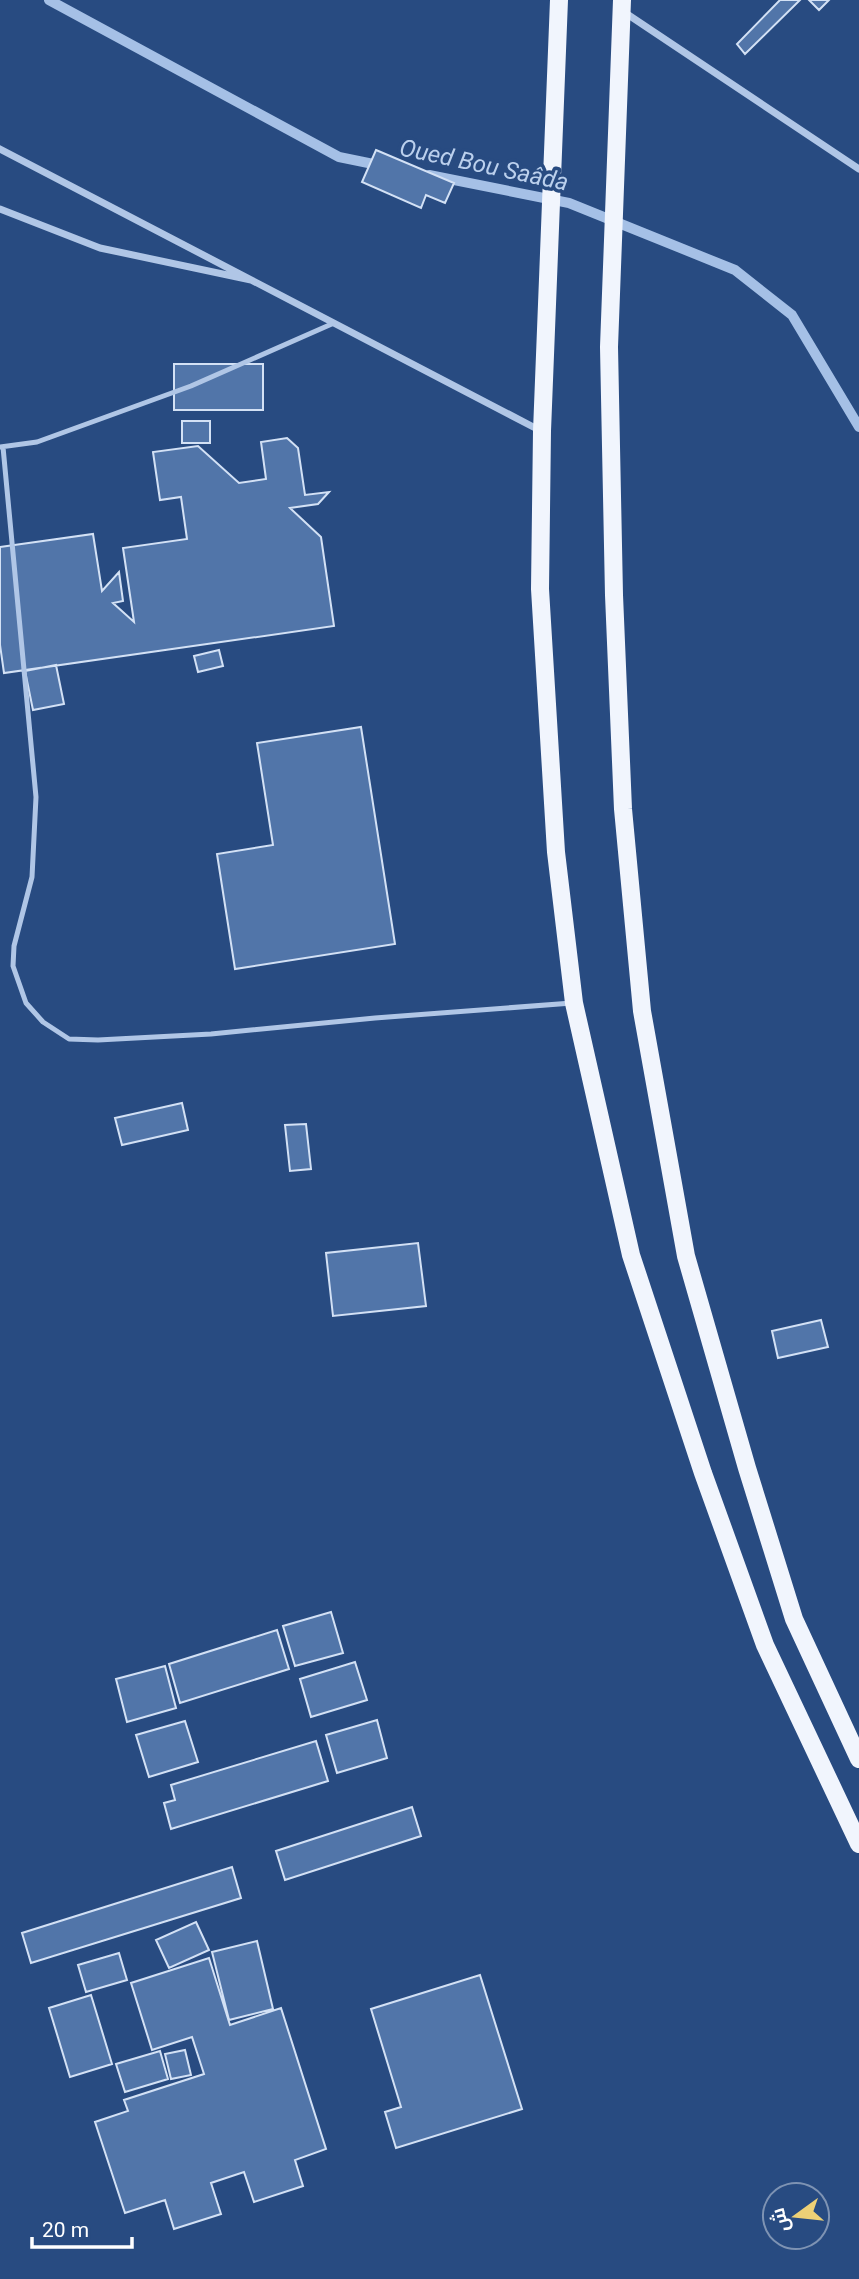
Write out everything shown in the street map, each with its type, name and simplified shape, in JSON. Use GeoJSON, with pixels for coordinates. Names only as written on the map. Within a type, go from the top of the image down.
{"type":"FeatureCollection","features":[{"type":"Feature","properties":{"kind":"main road"},"geometry":{"type":"LineString","coordinates":[[559,0],[542,431],[540,589],[556,852],[574,1003],[631,1255],[699,1460],[765,1645],[859,1844]]}},
{"type":"Feature","properties":{"kind":"main road"},"geometry":{"type":"LineString","coordinates":[[622,5],[609,347],[614,595],[623,809],[642,1011],[686,1256],[747,1468],[794,1619],[859,1759]]}},
{"type":"Feature","properties":{"kind":"street"},"geometry":{"type":"LineString","coordinates":[[622,5],[859,169]]}},
{"type":"Feature","properties":{"kind":"street"},"geometry":{"type":"LineString","coordinates":[[0,149],[261,282],[542,431]]}},
{"type":"Feature","properties":{"kind":"street"},"geometry":{"type":"LineString","coordinates":[[0,209],[100,248],[261,282]]}},
{"type":"Feature","properties":{"kind":"lane"},"geometry":{"type":"LineString","coordinates":[[337,322],[191,386],[37,442],[1,447],[36,797],[32,877],[14,946],[13,966],[26,1003],[43,1022],[69,1039],[211,1034],[574,1003]]}},
{"type":"Feature","properties":{"kind":"building"},"geometry":{"type":"Polygon","coordinates":[[[780,0],[800,0],[745,54],[737,44],[780,0]]]}},
{"type":"Feature","properties":{"kind":"building"},"geometry":{"type":"Polygon","coordinates":[[[809,0],[829,0],[819,10],[809,0]]]}},
{"type":"Feature","properties":{"kind":"building"},"geometry":{"type":"Polygon","coordinates":[[[376,150],[454,183],[445,203],[426,195],[421,208],[362,182],[376,150]]]}},
{"type":"Feature","properties":{"kind":"building"},"geometry":{"type":"Polygon","coordinates":[[[174,364],[263,364],[263,410],[174,410],[174,364]]]}},
{"type":"Feature","properties":{"kind":"building"},"geometry":{"type":"Polygon","coordinates":[[[182,421],[210,421],[210,443],[182,443],[182,421]]]}},
{"type":"Feature","properties":{"kind":"building"},"geometry":{"type":"Polygon","coordinates":[[[287,438],[298,448],[305,495],[329,492],[318,504],[290,508],[321,537],[334,626],[4,673],[0,645],[0,547],[93,534],[102,591],[119,572],[123,601],[113,603],[134,622],[123,548],[187,539],[181,497],[160,500],[153,452],[198,446],[239,483],[266,479],[261,442],[287,438]]]}},
{"type":"Feature","properties":{"kind":"building"},"geometry":{"type":"Polygon","coordinates":[[[219,650],[223,666],[198,672],[194,656],[219,650]]]}},
{"type":"Feature","properties":{"kind":"building"},"geometry":{"type":"Polygon","coordinates":[[[56,665],[64,704],[33,710],[25,671],[56,665]]]}},
{"type":"Feature","properties":{"kind":"building"},"geometry":{"type":"Polygon","coordinates":[[[361,727],[395,944],[235,969],[217,854],[273,845],[257,743],[361,727]]]}},
{"type":"Feature","properties":{"kind":"building"},"geometry":{"type":"Polygon","coordinates":[[[182,1103],[188,1130],[122,1145],[115,1118],[182,1103]]]}},
{"type":"Feature","properties":{"kind":"building"},"geometry":{"type":"Polygon","coordinates":[[[306,1124],[311,1169],[290,1171],[285,1125],[306,1124]]]}},
{"type":"Feature","properties":{"kind":"building"},"geometry":{"type":"Polygon","coordinates":[[[418,1243],[426,1306],[333,1316],[326,1253],[418,1243]]]}},
{"type":"Feature","properties":{"kind":"building"},"geometry":{"type":"Polygon","coordinates":[[[821,1320],[828,1347],[778,1358],[772,1331],[821,1320]]]}},
{"type":"Feature","properties":{"kind":"building"},"geometry":{"type":"Polygon","coordinates":[[[331,1612],[343,1653],[295,1666],[283,1626],[331,1612]]]}},
{"type":"Feature","properties":{"kind":"building"},"geometry":{"type":"Polygon","coordinates":[[[277,1630],[289,1669],[180,1703],[169,1664],[277,1630]]]}},
{"type":"Feature","properties":{"kind":"building"},"geometry":{"type":"Polygon","coordinates":[[[355,1662],[367,1700],[311,1717],[300,1679],[355,1662]]]}},
{"type":"Feature","properties":{"kind":"building"},"geometry":{"type":"Polygon","coordinates":[[[165,1666],[176,1708],[127,1722],[116,1679],[165,1666]]]}},
{"type":"Feature","properties":{"kind":"building"},"geometry":{"type":"Polygon","coordinates":[[[377,1720],[387,1758],[337,1773],[326,1735],[377,1720]]]}},
{"type":"Feature","properties":{"kind":"building"},"geometry":{"type":"Polygon","coordinates":[[[185,1721],[198,1762],[149,1777],[136,1735],[185,1721]]]}},
{"type":"Feature","properties":{"kind":"building"},"geometry":{"type":"Polygon","coordinates":[[[316,1741],[328,1781],[171,1829],[164,1803],[175,1800],[171,1785],[316,1741]]]}},
{"type":"Feature","properties":{"kind":"building"},"geometry":{"type":"Polygon","coordinates":[[[412,1807],[421,1836],[285,1880],[276,1851],[412,1807]]]}},
{"type":"Feature","properties":{"kind":"building"},"geometry":{"type":"Polygon","coordinates":[[[232,1867],[241,1898],[31,1963],[22,1933],[232,1867]]]}},
{"type":"Feature","properties":{"kind":"building"},"geometry":{"type":"Polygon","coordinates":[[[196,1922],[209,1950],[169,1968],[156,1940],[196,1922]]]}},
{"type":"Feature","properties":{"kind":"building"},"geometry":{"type":"Polygon","coordinates":[[[257,1941],[273,2009],[229,2020],[212,1952],[257,1941]]]}},
{"type":"Feature","properties":{"kind":"building"},"geometry":{"type":"Polygon","coordinates":[[[119,1953],[127,1980],[86,1992],[78,1965],[119,1953]]]}},
{"type":"Feature","properties":{"kind":"building"},"geometry":{"type":"Polygon","coordinates":[[[209,1958],[230,2025],[281,2008],[326,2149],[295,2160],[303,2186],[254,2202],[244,2172],[211,2183],[221,2214],[174,2229],[165,2200],[125,2213],[95,2122],[128,2111],[124,2100],[204,2074],[192,2037],[152,2050],[131,1983],[209,1958]]]}},
{"type":"Feature","properties":{"kind":"building"},"geometry":{"type":"Polygon","coordinates":[[[480,1975],[522,2109],[396,2148],[385,2112],[401,2107],[371,2009],[480,1975]]]}},
{"type":"Feature","properties":{"kind":"building"},"geometry":{"type":"Polygon","coordinates":[[[91,1995],[112,2064],[70,2077],[49,2008],[91,1995]]]}},
{"type":"Feature","properties":{"kind":"building"},"geometry":{"type":"Polygon","coordinates":[[[185,2050],[191,2075],[171,2079],[165,2054],[185,2050]]]}},
{"type":"Feature","properties":{"kind":"building"},"geometry":{"type":"Polygon","coordinates":[[[160,2051],[168,2079],[125,2092],[116,2064],[160,2051]]]}},
{"type":"Feature","properties":{"kind":"waterway","name":"Oued Bou Saâda"},"geometry":{"type":"LineString","coordinates":[[49,0],[339,157],[383,166]]}},
{"type":"Feature","properties":{"kind":"waterway","name":"Oued Bou Saâda"},"geometry":{"type":"LineString","coordinates":[[429,175],[569,203],[735,270],[792,315],[859,427]]}}]}
